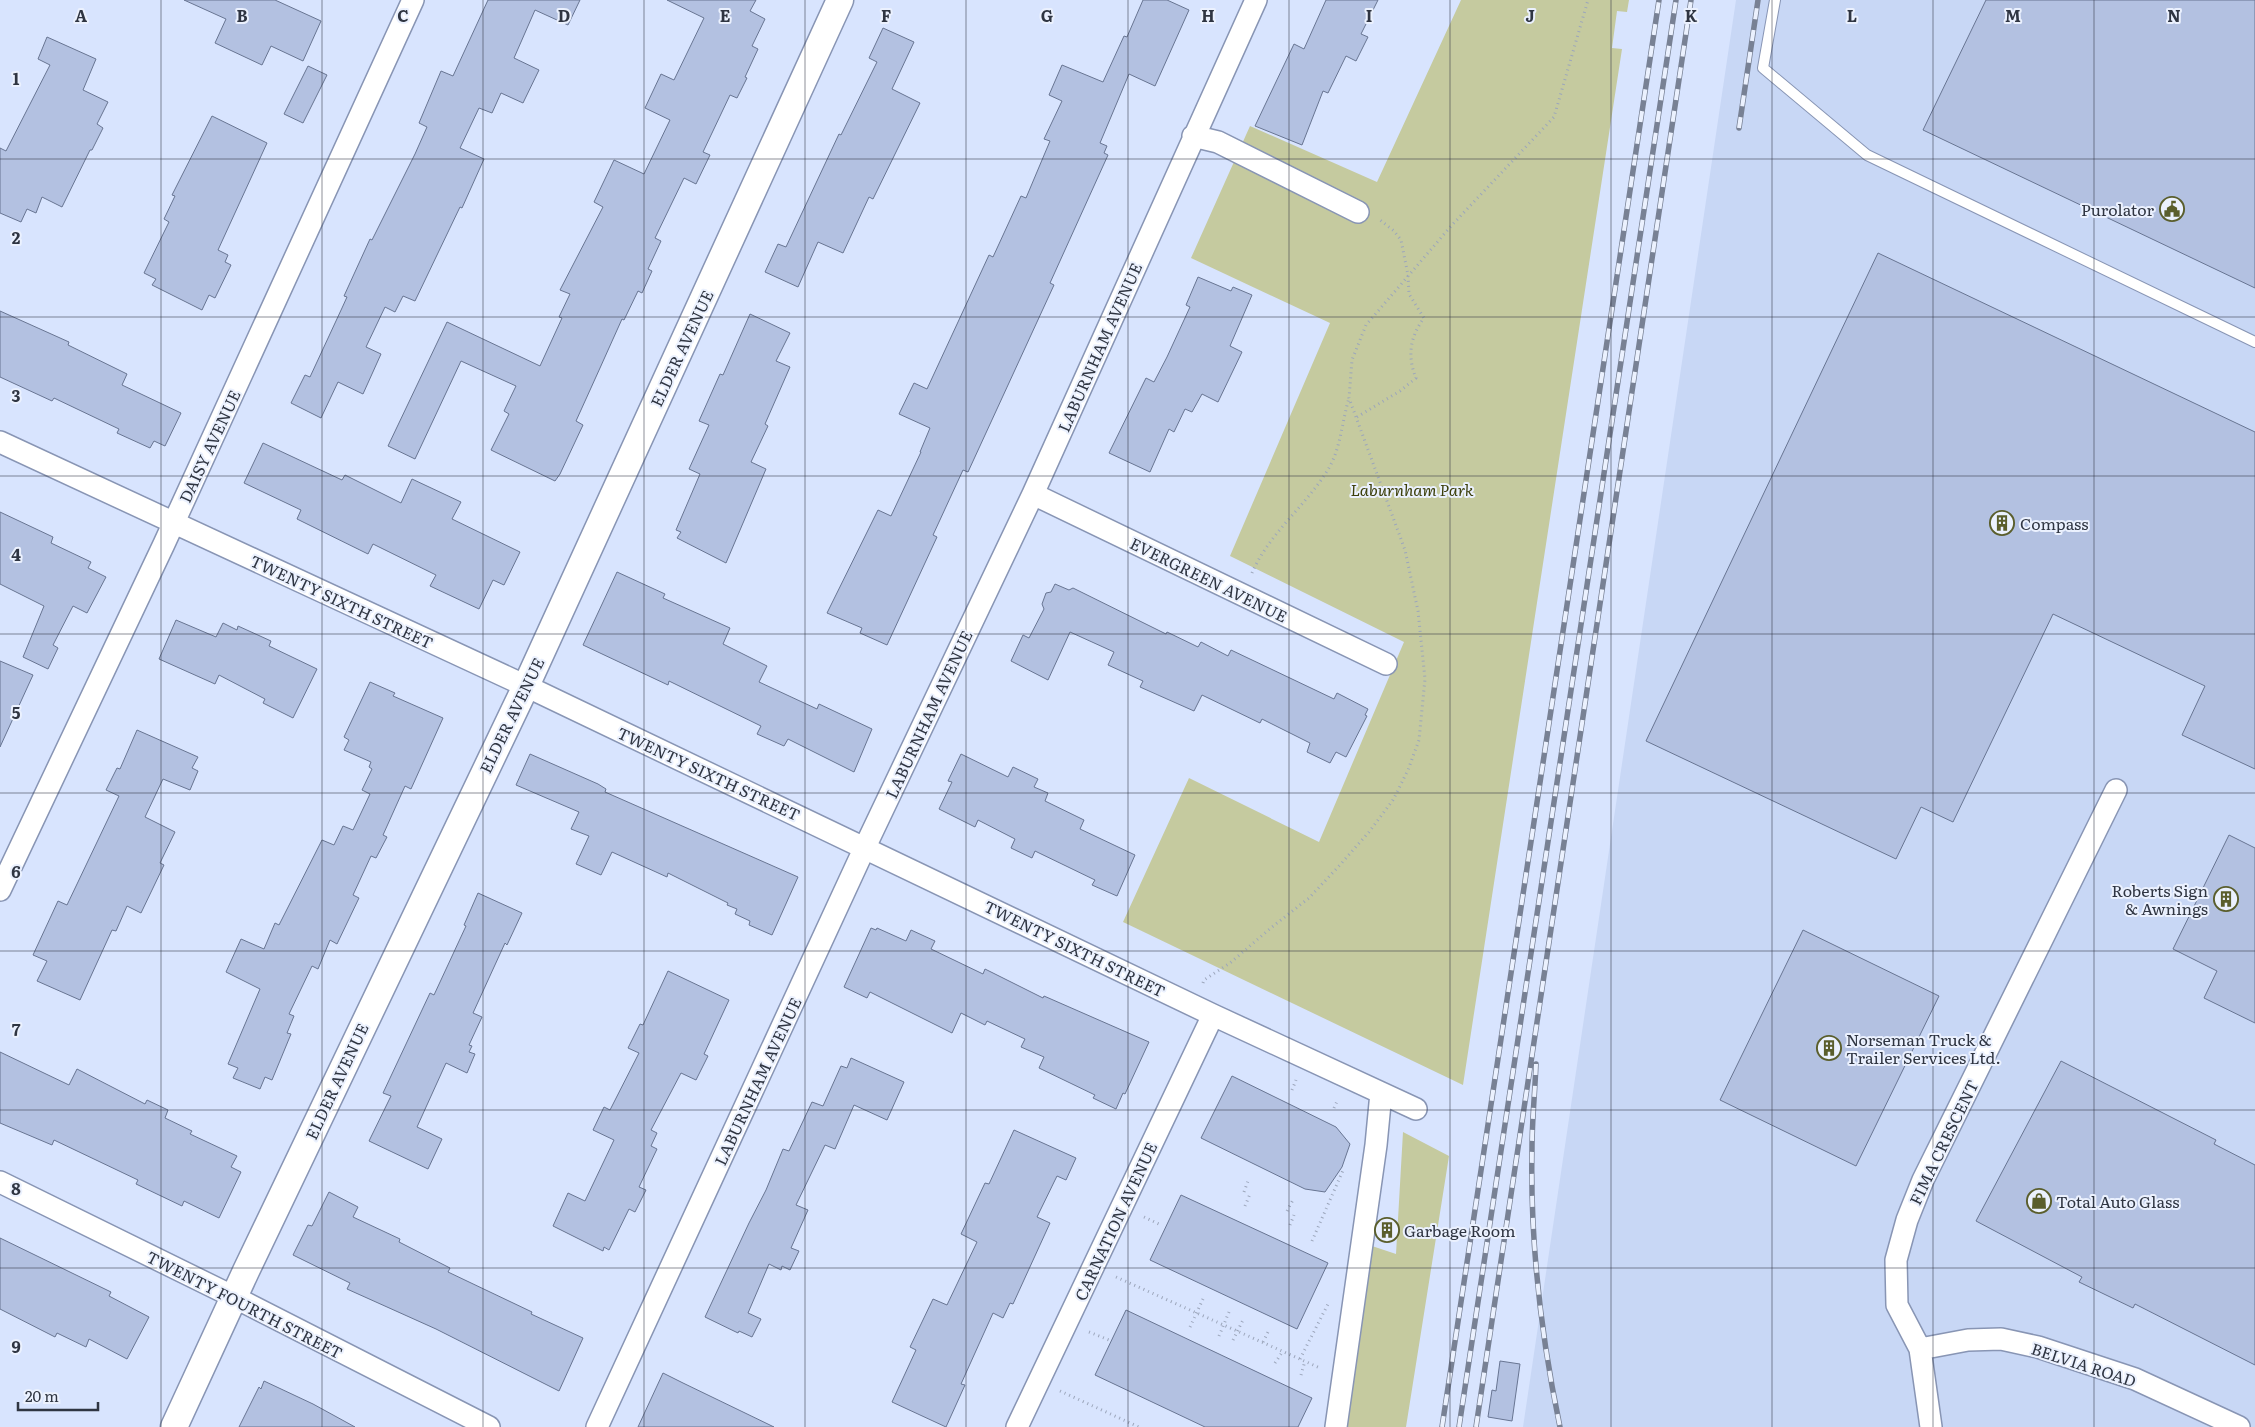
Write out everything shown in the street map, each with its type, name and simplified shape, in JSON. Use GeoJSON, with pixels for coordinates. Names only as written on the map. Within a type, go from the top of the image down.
{"type":"FeatureCollection","features":[{"type":"Feature","properties":{"kind":"street","name":"DAISY AVENUE"},"geometry":{"type":"LineString","coordinates":[[0,890],[174,523],[413,0]]}},
{"type":"Feature","properties":{"kind":"street","name":"ELDER AVENUE"},"geometry":{"type":"LineString","coordinates":[[174,1427],[234,1297],[526,686],[840,0]]}},
{"type":"Feature","properties":{"kind":"street","name":"LABURNHAM AVENUE"},"geometry":{"type":"LineString","coordinates":[[597,1427],[865,847],[1033,494],[1256,0]]}},
{"type":"Feature","properties":{"kind":"street"},"geometry":{"type":"LineString","coordinates":[[1193,136],[1218,142],[1358,212]]}},
{"type":"Feature","properties":{"kind":"street","name":"TWENTY SIXTH STREET"},"geometry":{"type":"LineString","coordinates":[[0,442],[526,686],[1213,1015],[1416,1109]]}},
{"type":"Feature","properties":{"kind":"street","name":"EVERGREEN AVENUE"},"geometry":{"type":"LineString","coordinates":[[1033,494],[1386,664]]}},
{"type":"Feature","properties":{"kind":"street","name":"FIMA CRESCENT"},"geometry":{"type":"LineString","coordinates":[[1930,1427],[1920,1349],[1896,1305],[1896,1260],[1907,1220],[1923,1180],[2116,790]]}},
{"type":"Feature","properties":{"kind":"street","name":"CARNATION AVENUE"},"geometry":{"type":"LineString","coordinates":[[1017,1427],[1213,1015]]}},
{"type":"Feature","properties":{"kind":"street"},"geometry":{"type":"LineString","coordinates":[[1336,1427],[1376,1145],[1381,1093]]}},
{"type":"Feature","properties":{"kind":"street","name":"TWENTY FOURTH STREET"},"geometry":{"type":"LineString","coordinates":[[0,1182],[234,1297],[489,1427]]}},
{"type":"Feature","properties":{"kind":"street","name":"BELVIA ROAD"},"geometry":{"type":"LineString","coordinates":[[1920,1349],[1968,1340],[2002,1340],[2038,1347],[2135,1380],[2239,1427]]}},
{"type":"Feature","properties":{"kind":"lane"},"geometry":{"type":"LineString","coordinates":[[1775,0],[1763,68],[1867,155],[2255,342]]}},
{"type":"Feature","properties":{"kind":"path"},"geometry":{"type":"LineString","coordinates":[[1408,275],[1554,117],[1588,0]]}},
{"type":"Feature","properties":{"kind":"path"},"geometry":{"type":"LineString","coordinates":[[1357,418],[1400,392],[1416,378],[1412,368],[1411,348],[1414,334],[1424,318],[1409,294],[1408,275],[1401,240],[1383,221],[1358,212]]}},
{"type":"Feature","properties":{"kind":"path"},"geometry":{"type":"LineString","coordinates":[[1243,595],[1253,570],[1270,544],[1329,468],[1338,445],[1343,416],[1349,398]]}},
{"type":"Feature","properties":{"kind":"path"},"geometry":{"type":"LineString","coordinates":[[1312,1241],[1344,1168]]}},
{"type":"Feature","properties":{"kind":"path"},"geometry":{"type":"LineString","coordinates":[[1244,1192],[1248,1181]]}},
{"type":"Feature","properties":{"kind":"path"},"geometry":{"type":"LineString","coordinates":[[1245,1206],[1250,1194]]}},
{"type":"Feature","properties":{"kind":"path"},"geometry":{"type":"LineString","coordinates":[[1287,1211],[1294,1198]]}},
{"type":"Feature","properties":{"kind":"path"},"geometry":{"type":"LineString","coordinates":[[1290,1225],[1294,1215]]}},
{"type":"Feature","properties":{"kind":"path"},"geometry":{"type":"LineString","coordinates":[[1142,1216],[1161,1225]]}},
{"type":"Feature","properties":{"kind":"path"},"geometry":{"type":"LineString","coordinates":[[1114,1276],[1343,1379]]}},
{"type":"Feature","properties":{"kind":"path"},"geometry":{"type":"LineString","coordinates":[[1190,1327],[1203,1299]]}},
{"type":"Feature","properties":{"kind":"path"},"geometry":{"type":"LineString","coordinates":[[1300,1359],[1328,1302],[1353,1312]]}},
{"type":"Feature","properties":{"kind":"path"},"geometry":{"type":"LineString","coordinates":[[1219,1336],[1229,1312]]}},
{"type":"Feature","properties":{"kind":"path"},"geometry":{"type":"LineString","coordinates":[[1233,1340],[1244,1318]]}},
{"type":"Feature","properties":{"kind":"path"},"geometry":{"type":"LineString","coordinates":[[1263,1342],[1269,1330]]}},
{"type":"Feature","properties":{"kind":"path"},"geometry":{"type":"LineString","coordinates":[[1088,1331],[1109,1340]]}},
{"type":"Feature","properties":{"kind":"path"},"geometry":{"type":"LineString","coordinates":[[1276,1364],[1283,1351]]}},
{"type":"Feature","properties":{"kind":"path"},"geometry":{"type":"LineString","coordinates":[[1301,1375],[1305,1361]]}},
{"type":"Feature","properties":{"kind":"path"},"geometry":{"type":"LineString","coordinates":[[1060,1391],[1139,1427]]}},
{"type":"Feature","properties":{"kind":"shaded area"},"geometry":{"type":"Polygon","coordinates":[[[1736,0],[2255,0],[2255,1427],[1523,1427],[1736,0]]]}},
{"type":"Feature","properties":{"kind":"green space","name":"Laburnham Park"},"geometry":{"type":"Polygon","coordinates":[[[1461,0],[1629,0],[1627,12],[1617,11],[1612,48],[1622,49],[1463,1085],[1123,922],[1189,778],[1319,842],[1404,642],[1230,556],[1330,323],[1191,258],[1250,126],[1377,182],[1461,0]]]}},
{"type":"Feature","properties":{"kind":"green space"},"geometry":{"type":"Polygon","coordinates":[[[1403,1132],[1449,1156],[1406,1427],[1344,1427],[1372,1246],[1396,1254],[1403,1132]]]}},
{"type":"Feature","properties":{"kind":"building"},"geometry":{"type":"Polygon","coordinates":[[[184,0],[275,0],[321,21],[303,61],[271,46],[262,65],[215,43],[226,19],[184,0]]]}},
{"type":"Feature","properties":{"kind":"building"},"geometry":{"type":"Polygon","coordinates":[[[488,0],[580,0],[568,25],[535,10],[514,58],[539,70],[523,103],[501,93],[492,113],[479,108],[460,148],[484,159],[462,208],[460,207],[415,301],[403,296],[395,312],[385,307],[366,347],[381,354],[363,394],[338,382],[321,418],[291,403],[305,375],[310,377],[347,297],[344,296],[370,239],[372,240],[415,154],[427,127],[419,123],[441,71],[453,76],[488,0]]]}},
{"type":"Feature","properties":{"kind":"building"},"geometry":{"type":"Polygon","coordinates":[[[667,0],[756,0],[750,11],[765,19],[752,46],[758,49],[745,77],[747,78],[737,98],[730,95],[703,152],[710,155],[696,184],[684,178],[655,238],[661,241],[648,269],[652,271],[642,293],[638,291],[624,320],[622,319],[576,421],[583,425],[560,474],[555,481],[491,450],[509,414],[504,411],[516,386],[461,361],[415,459],[388,446],[447,322],[540,366],[562,318],[559,317],[570,294],[560,290],[603,207],[594,202],[614,160],[644,174],[670,120],[645,108],[661,74],[674,80],[704,18],[667,0]]]}},
{"type":"Feature","properties":{"kind":"building"},"geometry":{"type":"Polygon","coordinates":[[[1143,0],[1167,0],[1189,10],[1155,86],[1129,74],[1100,143],[1107,146],[1104,153],[1108,155],[1050,283],[1054,285],[968,472],[963,470],[933,535],[937,537],[887,645],[860,633],[862,628],[827,613],[878,510],[891,516],[930,428],[899,414],[914,383],[927,389],[989,255],[993,257],[1021,196],[1026,198],[1050,141],[1044,139],[1062,101],[1049,95],[1062,65],[1103,82],[1124,36],[1127,37],[1143,0]]]}},
{"type":"Feature","properties":{"kind":"building"},"geometry":{"type":"Polygon","coordinates":[[[1326,0],[1378,0],[1361,34],[1368,37],[1356,61],[1346,56],[1328,93],[1323,91],[1302,145],[1255,126],[1294,44],[1304,49],[1326,0]]]}},
{"type":"Feature","properties":{"kind":"building","name":"Purolator"},"geometry":{"type":"Polygon","coordinates":[[[1986,0],[2255,0],[2255,288],[1923,130],[1986,0]]]}},
{"type":"Feature","properties":{"kind":"building"},"geometry":{"type":"Polygon","coordinates":[[[883,28],[914,42],[892,89],[920,103],[873,199],[869,197],[843,253],[818,242],[798,287],[765,272],[778,244],[786,247],[839,134],[841,135],[877,62],[869,58],[883,28]]]}},
{"type":"Feature","properties":{"kind":"building"},"geometry":{"type":"Polygon","coordinates":[[[47,37],[96,59],[83,90],[108,102],[97,124],[103,128],[62,207],[42,197],[36,213],[27,209],[21,222],[0,213],[0,148],[6,151],[50,65],[38,59],[47,37]]]}},
{"type":"Feature","properties":{"kind":"building"},"geometry":{"type":"Polygon","coordinates":[[[308,66],[327,75],[303,123],[284,114],[308,66]]]}},
{"type":"Feature","properties":{"kind":"building"},"geometry":{"type":"Polygon","coordinates":[[[212,116],[267,143],[218,250],[228,255],[225,262],[231,265],[215,298],[209,295],[202,310],[152,285],[156,279],[144,273],[169,222],[164,219],[175,196],[172,195],[212,116]]]}},
{"type":"Feature","properties":{"kind":"building","name":"Compass"},"geometry":{"type":"Polygon","coordinates":[[[1878,253],[2255,432],[2255,769],[2182,735],[2205,686],[2053,614],[1953,822],[1921,807],[1896,859],[1646,741],[1878,253]]]}},
{"type":"Feature","properties":{"kind":"building"},"geometry":{"type":"Polygon","coordinates":[[[1198,277],[1231,291],[1233,287],[1252,295],[1230,346],[1242,352],[1218,402],[1202,394],[1192,412],[1185,409],[1174,432],[1169,429],[1150,472],[1109,453],[1146,378],[1154,382],[1167,357],[1190,307],[1186,305],[1198,277]]]}},
{"type":"Feature","properties":{"kind":"building"},"geometry":{"type":"Polygon","coordinates":[[[0,311],[69,342],[68,345],[127,374],[122,385],[181,413],[165,446],[154,441],[150,448],[117,433],[119,429],[54,398],[52,401],[0,377],[0,311]]]}},
{"type":"Feature","properties":{"kind":"building"},"geometry":{"type":"Polygon","coordinates":[[[750,314],[790,333],[776,361],[790,367],[765,424],[768,426],[751,462],[766,469],[726,563],[677,538],[681,532],[676,530],[700,474],[689,469],[709,425],[699,421],[720,374],[723,375],[750,314]]]}},
{"type":"Feature","properties":{"kind":"building"},"geometry":{"type":"Polygon","coordinates":[[[263,443],[342,480],[345,475],[401,503],[412,479],[461,502],[452,519],[520,552],[504,585],[493,580],[479,609],[430,586],[436,575],[373,544],[368,554],[297,519],[301,510],[244,483],[263,443]]]}},
{"type":"Feature","properties":{"kind":"building"},"geometry":{"type":"Polygon","coordinates":[[[0,512],[53,537],[51,543],[91,562],[88,568],[106,577],[87,613],[73,606],[53,645],[58,648],[48,669],[23,657],[44,606],[0,584],[0,512]]]}},
{"type":"Feature","properties":{"kind":"building"},"geometry":{"type":"Polygon","coordinates":[[[617,572],[665,594],[663,598],[730,628],[723,644],[767,666],[759,682],[817,709],[819,704],[872,729],[854,772],[788,739],[784,746],[757,734],[761,726],[669,681],[668,685],[583,645],[617,572]]]}},
{"type":"Feature","properties":{"kind":"building"},"geometry":{"type":"Polygon","coordinates":[[[1055,584],[1069,590],[1073,588],[1166,634],[1167,632],[1198,647],[1201,642],[1228,656],[1231,650],[1334,699],[1337,693],[1368,709],[1365,715],[1367,716],[1346,757],[1336,752],[1330,763],[1307,752],[1310,743],[1262,719],[1260,723],[1202,695],[1194,711],[1140,687],[1143,681],[1108,665],[1114,652],[1070,632],[1048,680],[1011,661],[1023,635],[1029,638],[1044,609],[1042,604],[1046,593],[1051,592],[1055,584]]]}},
{"type":"Feature","properties":{"kind":"building"},"geometry":{"type":"Polygon","coordinates":[[[176,620],[216,637],[223,623],[237,630],[238,626],[271,641],[269,646],[317,669],[293,718],[263,703],[265,699],[219,675],[215,684],[159,659],[176,620]]]}},
{"type":"Feature","properties":{"kind":"building"},"geometry":{"type":"Polygon","coordinates":[[[0,661],[33,675],[0,747],[0,661]]]}},
{"type":"Feature","properties":{"kind":"building"},"geometry":{"type":"Polygon","coordinates":[[[370,682],[395,693],[393,696],[443,718],[411,789],[405,786],[383,835],[387,837],[376,858],[371,856],[353,895],[359,898],[337,944],[330,940],[318,969],[312,966],[289,1014],[294,1016],[287,1033],[291,1034],[272,1080],[265,1077],[260,1089],[233,1078],[238,1068],[228,1064],[260,989],[226,972],[241,939],[264,949],[275,923],[279,925],[322,840],[334,845],[343,826],[353,830],[370,794],[362,790],[372,769],[369,767],[371,762],[344,750],[349,740],[344,737],[370,682]]]}},
{"type":"Feature","properties":{"kind":"building"},"geometry":{"type":"Polygon","coordinates":[[[137,730],[198,757],[192,768],[198,771],[190,790],[163,779],[145,817],[175,832],[160,863],[164,865],[141,913],[127,906],[116,931],[112,930],[80,1000],[37,981],[47,961],[33,955],[58,901],[67,905],[119,796],[106,790],[117,768],[120,769],[137,730]]]}},
{"type":"Feature","properties":{"kind":"building"},"geometry":{"type":"Polygon","coordinates":[[[530,754],[598,784],[606,789],[605,792],[798,877],[772,935],[749,925],[750,921],[735,914],[737,909],[727,905],[728,903],[668,873],[667,877],[612,852],[601,875],[576,864],[589,836],[571,829],[579,812],[516,785],[530,754]]]}},
{"type":"Feature","properties":{"kind":"building"},"geometry":{"type":"Polygon","coordinates":[[[961,754],[1008,777],[1013,767],[1038,779],[1034,787],[1048,793],[1045,801],[1084,820],[1080,829],[1135,855],[1117,896],[1092,885],[1095,880],[1035,851],[1032,858],[1011,848],[1015,839],[978,820],[975,827],[939,809],[952,782],[948,781],[961,754]]]}},
{"type":"Feature","properties":{"kind":"building","name":"Roberts Sign & Awnings"},"geometry":{"type":"Polygon","coordinates":[[[2229,835],[2255,848],[2255,1023],[2204,998],[2217,971],[2173,949],[2229,835]]]}},
{"type":"Feature","properties":{"kind":"building"},"geometry":{"type":"Polygon","coordinates":[[[478,893],[522,913],[507,945],[505,943],[473,1013],[482,1017],[469,1045],[472,1046],[469,1052],[475,1054],[467,1073],[446,1063],[417,1127],[442,1139],[428,1169],[369,1141],[391,1096],[383,1093],[430,993],[434,995],[466,926],[464,925],[478,893]]]}},
{"type":"Feature","properties":{"kind":"building"},"geometry":{"type":"Polygon","coordinates":[[[871,928],[876,930],[877,928],[906,941],[911,930],[935,941],[931,949],[983,974],[985,969],[1043,998],[1044,996],[1149,1042],[1116,1109],[1093,1098],[1095,1095],[1039,1068],[1044,1057],[1021,1047],[1025,1039],[987,1021],[985,1025],[961,1013],[952,1033],[870,992],[867,998],[844,987],[871,928]]]}},
{"type":"Feature","properties":{"kind":"building","name":"Norseman Truck & Trailer Services Ltd."},"geometry":{"type":"Polygon","coordinates":[[[1803,930],[1939,996],[1856,1166],[1720,1100],[1803,930]]]}},
{"type":"Feature","properties":{"kind":"building"},"geometry":{"type":"Polygon","coordinates":[[[668,971],[729,1000],[704,1054],[708,1056],[696,1080],[681,1073],[651,1130],[657,1133],[651,1146],[657,1149],[639,1187],[646,1190],[635,1212],[629,1209],[609,1250],[604,1247],[603,1251],[553,1226],[568,1193],[585,1201],[614,1140],[593,1130],[604,1107],[610,1110],[639,1053],[628,1048],[640,1024],[643,1025],[668,971]]]}},
{"type":"Feature","properties":{"kind":"building"},"geometry":{"type":"Polygon","coordinates":[[[0,1052],[69,1085],[77,1069],[145,1104],[147,1100],[168,1110],[165,1118],[192,1131],[190,1134],[237,1156],[231,1167],[241,1172],[219,1218],[184,1201],[182,1206],[136,1184],[138,1180],[54,1140],[52,1145],[0,1123],[0,1052]]]}},
{"type":"Feature","properties":{"kind":"building"},"geometry":{"type":"Polygon","coordinates":[[[851,1058],[904,1082],[887,1120],[854,1105],[835,1149],[825,1145],[796,1205],[808,1210],[791,1248],[799,1251],[790,1270],[782,1266],[781,1270],[769,1264],[748,1313],[761,1319],[752,1337],[739,1331],[738,1333],[705,1317],[766,1190],[783,1149],[789,1151],[812,1102],[823,1106],[841,1066],[847,1068],[851,1058]]]}},
{"type":"Feature","properties":{"kind":"building"},"geometry":{"type":"Polygon","coordinates":[[[2061,1061],[2216,1140],[2214,1144],[2255,1165],[2255,1365],[2135,1304],[2133,1308],[2079,1282],[2082,1277],[1976,1221],[2061,1061]]]}},
{"type":"Feature","properties":{"kind":"building"},"geometry":{"type":"Polygon","coordinates":[[[1232,1076],[1336,1127],[1350,1144],[1342,1167],[1325,1192],[1305,1189],[1201,1138],[1232,1076]]]}},
{"type":"Feature","properties":{"kind":"building"},"geometry":{"type":"Polygon","coordinates":[[[1014,1130],[1076,1158],[1066,1180],[1057,1176],[1037,1217],[1050,1223],[1013,1304],[1010,1303],[1003,1318],[993,1313],[961,1384],[965,1385],[946,1427],[892,1402],[916,1350],[910,1347],[933,1299],[947,1305],[977,1242],[961,1234],[985,1183],[989,1184],[1014,1130]]]}},
{"type":"Feature","properties":{"kind":"building"},"geometry":{"type":"Polygon","coordinates":[[[329,1192],[358,1207],[353,1217],[400,1239],[399,1242],[450,1268],[448,1272],[583,1338],[559,1391],[436,1329],[347,1289],[350,1283],[293,1255],[308,1225],[312,1226],[329,1192]]]}},
{"type":"Feature","properties":{"kind":"building"},"geometry":{"type":"Polygon","coordinates":[[[1181,1195],[1328,1263],[1297,1329],[1150,1260],[1181,1195]]]}},
{"type":"Feature","properties":{"kind":"building"},"geometry":{"type":"Polygon","coordinates":[[[0,1238],[111,1292],[109,1296],[149,1317],[127,1359],[89,1339],[86,1347],[57,1333],[55,1337],[0,1309],[0,1238]]]}},
{"type":"Feature","properties":{"kind":"building"},"geometry":{"type":"Polygon","coordinates":[[[1126,1310],[1312,1398],[1298,1427],[1205,1427],[1095,1375],[1126,1310]]]}},
{"type":"Feature","properties":{"kind":"building"},"geometry":{"type":"Polygon","coordinates":[[[1500,1361],[1520,1364],[1512,1421],[1488,1417],[1492,1390],[1496,1391],[1500,1361]]]}},
{"type":"Feature","properties":{"kind":"building"},"geometry":{"type":"Polygon","coordinates":[[[663,1373],[683,1383],[774,1427],[638,1427],[663,1373]]]}},
{"type":"Feature","properties":{"kind":"building"},"geometry":{"type":"Polygon","coordinates":[[[264,1381],[313,1404],[355,1427],[239,1427],[259,1387],[261,1389],[264,1381]]]}},
{"type":"Feature","properties":{"kind":"railway"},"geometry":{"type":"LineString","coordinates":[[1442,1427],[1659,0]]}},
{"type":"Feature","properties":{"kind":"railway"},"geometry":{"type":"LineString","coordinates":[[1459,1427],[1676,0]]}},
{"type":"Feature","properties":{"kind":"railway"},"geometry":{"type":"LineString","coordinates":[[1476,1427],[1691,0]]}},
{"type":"Feature","properties":{"kind":"railway"},"geometry":{"type":"LineString","coordinates":[[1739,128],[1758,0]]}},
{"type":"Feature","properties":{"kind":"railway"},"geometry":{"type":"LineString","coordinates":[[1536,1064],[1532,1127],[1535,1253],[1547,1358],[1560,1427]]}},
{"type":"Feature","properties":{"kind":"place","name":"Purolator"},"geometry":{"type":"Point","coordinates":[2172,209]}},
{"type":"Feature","properties":{"kind":"place","name":"Compass"},"geometry":{"type":"Point","coordinates":[2002,523]}},
{"type":"Feature","properties":{"kind":"place","name":"Roberts Sign & Awnings"},"geometry":{"type":"Point","coordinates":[2226,899]}},
{"type":"Feature","properties":{"kind":"place","name":"Norseman Truck & Trailer Services Ltd."},"geometry":{"type":"Point","coordinates":[1829,1048]}},
{"type":"Feature","properties":{"kind":"place","name":"Total Auto Glass"},"geometry":{"type":"Point","coordinates":[2039,1201]}},
{"type":"Feature","properties":{"kind":"place","name":"Garbage Room"},"geometry":{"type":"Point","coordinates":[1387,1230]}}]}
